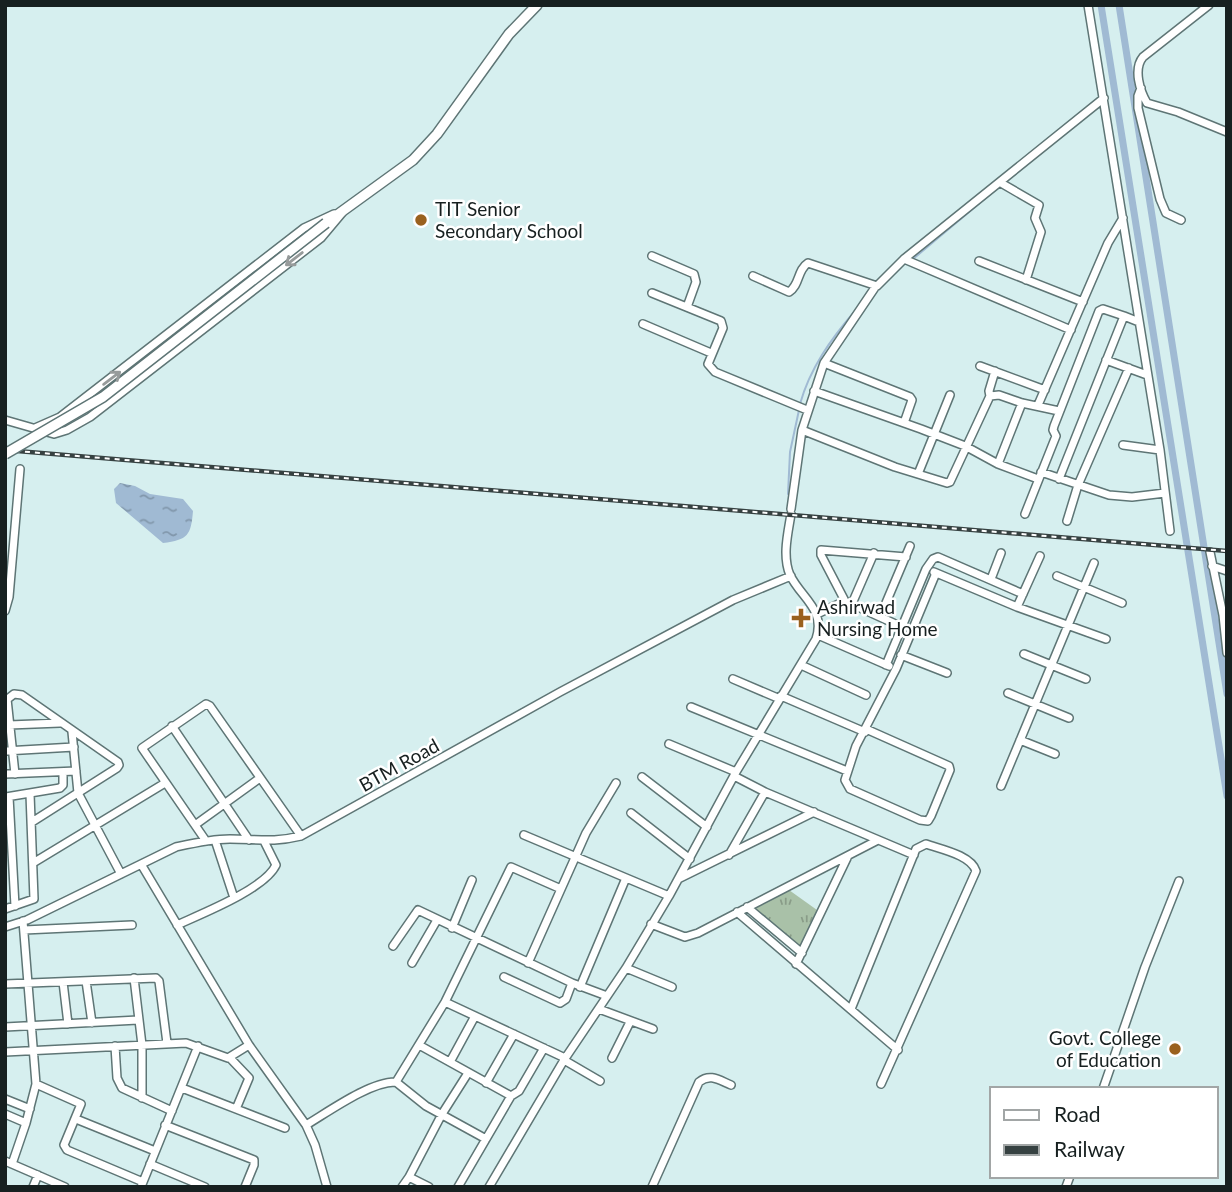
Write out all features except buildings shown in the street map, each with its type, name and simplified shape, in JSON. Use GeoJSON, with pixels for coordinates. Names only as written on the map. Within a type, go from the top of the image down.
{"type":"FeatureCollection","features":[{"type":"Feature","properties":{"kind":"main road"},"geometry":{"type":"LineString","coordinates":[[5,454],[103,397],[326,223],[413,160],[437,134],[509,34],[537,5]]}},
{"type":"Feature","properties":{"kind":"street"},"geometry":{"type":"LineString","coordinates":[[1088,5],[1160,450],[1170,531]]}},
{"type":"Feature","properties":{"kind":"street"},"geometry":{"type":"LineString","coordinates":[[1209,5],[1143,57],[1137,69],[1147,103],[1178,112],[1227,132]]}},
{"type":"Feature","properties":{"kind":"street"},"geometry":{"type":"LineString","coordinates":[[1141,88],[1138,108],[1160,199],[1167,213],[1181,220]]}},
{"type":"Feature","properties":{"kind":"street"},"geometry":{"type":"LineString","coordinates":[[489,1187],[565,1059],[626,968],[708,827],[735,774],[818,635],[820,628],[817,614],[790,576],[786,561],[802,430],[802,408],[814,391],[824,363],[876,286],[904,258],[1001,183],[1104,97]]}},
{"type":"Feature","properties":{"kind":"street"},"geometry":{"type":"LineString","coordinates":[[1001,183],[1039,205],[1035,218],[1041,232],[1026,280]]}},
{"type":"Feature","properties":{"kind":"street"},"geometry":{"type":"LineString","coordinates":[[5,420],[54,434],[90,417],[321,238],[342,212]]}},
{"type":"Feature","properties":{"kind":"street"},"geometry":{"type":"LineString","coordinates":[[34,429],[60,417],[304,228],[342,212]]}},
{"type":"Feature","properties":{"kind":"street"},"geometry":{"type":"LineString","coordinates":[[1038,405],[1108,243],[1123,218]]}},
{"type":"Feature","properties":{"kind":"street"},"geometry":{"type":"LineString","coordinates":[[652,256],[689,271],[696,277],[687,307]]}},
{"type":"Feature","properties":{"kind":"street"},"geometry":{"type":"LineString","coordinates":[[904,258],[1071,330]]}},
{"type":"Feature","properties":{"kind":"street"},"geometry":{"type":"LineString","coordinates":[[979,261],[1083,302]]}},
{"type":"Feature","properties":{"kind":"street"},"geometry":{"type":"LineString","coordinates":[[753,276],[789,292],[794,289],[801,270],[808,264],[876,286]]}},
{"type":"Feature","properties":{"kind":"street"},"geometry":{"type":"LineString","coordinates":[[652,293],[723,323],[708,364],[715,372],[802,408]]}},
{"type":"Feature","properties":{"kind":"street"},"geometry":{"type":"LineString","coordinates":[[1025,514],[1056,436],[1052,429],[1099,311],[1103,309],[1139,322]]}},
{"type":"Feature","properties":{"kind":"street"},"geometry":{"type":"LineString","coordinates":[[1059,479],[1124,316]]}},
{"type":"Feature","properties":{"kind":"street"},"geometry":{"type":"LineString","coordinates":[[643,324],[711,353]]}},
{"type":"Feature","properties":{"kind":"street"},"geometry":{"type":"LineString","coordinates":[[1106,360],[1147,375]]}},
{"type":"Feature","properties":{"kind":"street"},"geometry":{"type":"LineString","coordinates":[[824,363],[911,397],[904,422]]}},
{"type":"Feature","properties":{"kind":"street"},"geometry":{"type":"LineString","coordinates":[[980,366],[1045,390]]}},
{"type":"Feature","properties":{"kind":"street"},"geometry":{"type":"LineString","coordinates":[[1067,520],[1078,485],[1129,369]]}},
{"type":"Feature","properties":{"kind":"street"},"geometry":{"type":"LineString","coordinates":[[802,430],[942,483],[950,482],[990,396],[995,371]]}},
{"type":"Feature","properties":{"kind":"street"},"geometry":{"type":"LineString","coordinates":[[814,391],[965,446],[998,464],[1109,495],[1132,497],[1165,493]]}},
{"type":"Feature","properties":{"kind":"street"},"geometry":{"type":"LineString","coordinates":[[918,474],[950,395]]}},
{"type":"Feature","properties":{"kind":"street"},"geometry":{"type":"LineString","coordinates":[[990,396],[999,395],[1059,411]]}},
{"type":"Feature","properties":{"kind":"street"},"geometry":{"type":"LineString","coordinates":[[998,464],[1022,403]]}},
{"type":"Feature","properties":{"kind":"street"},"geometry":{"type":"LineString","coordinates":[[1123,445],[1160,450]]}},
{"type":"Feature","properties":{"kind":"street"},"geometry":{"type":"LineString","coordinates":[[5,611],[9,597],[20,469]]}},
{"type":"Feature","properties":{"kind":"street"},"geometry":{"type":"LineString","coordinates":[[880,617],[910,546]]}},
{"type":"Feature","properties":{"kind":"street"},"geometry":{"type":"LineString","coordinates":[[902,627],[848,603],[821,555],[821,550],[906,557]]}},
{"type":"Feature","properties":{"kind":"street"},"geometry":{"type":"LineString","coordinates":[[1210,552],[1225,616],[1227,653]]}},
{"type":"Feature","properties":{"kind":"street"},"geometry":{"type":"LineString","coordinates":[[817,614],[848,603],[874,553]]}},
{"type":"Feature","properties":{"kind":"street"},"geometry":{"type":"LineString","coordinates":[[991,579],[1000,553]]}},
{"type":"Feature","properties":{"kind":"street"},"geometry":{"type":"LineString","coordinates":[[1017,607],[1040,556]]}},
{"type":"Feature","properties":{"kind":"street"},"geometry":{"type":"LineString","coordinates":[[886,665],[926,569],[933,559],[938,557],[1023,594]]}},
{"type":"Feature","properties":{"kind":"street"},"geometry":{"type":"LineString","coordinates":[[1001,786],[1094,563]]}},
{"type":"Feature","properties":{"kind":"street"},"geometry":{"type":"LineString","coordinates":[[1212,566],[1227,571]]}},
{"type":"Feature","properties":{"kind":"street"},"geometry":{"type":"LineString","coordinates":[[926,569],[1017,607],[1106,639]]}},
{"type":"Feature","properties":{"kind":"street"},"geometry":{"type":"LineString","coordinates":[[733,679],[865,730],[949,766],[931,816],[924,822],[850,789],[845,780],[856,746],[865,730],[896,669],[936,573]]}},
{"type":"Feature","properties":{"kind":"street","name":"BTM Road"},"geometry":{"type":"LineString","coordinates":[[5,927],[23,925],[176,847],[210,840],[278,842],[301,836],[560,692],[733,600],[790,576]]}},
{"type":"Feature","properties":{"kind":"street"},"geometry":{"type":"LineString","coordinates":[[1057,576],[1122,603]]}},
{"type":"Feature","properties":{"kind":"street"},"geometry":{"type":"LineString","coordinates":[[818,635],[896,669]]}},
{"type":"Feature","properties":{"kind":"street"},"geometry":{"type":"LineString","coordinates":[[1024,654],[1086,679]]}},
{"type":"Feature","properties":{"kind":"street"},"geometry":{"type":"LineString","coordinates":[[901,655],[947,673]]}},
{"type":"Feature","properties":{"kind":"street"},"geometry":{"type":"LineString","coordinates":[[801,664],[866,695]]}},
{"type":"Feature","properties":{"kind":"street"},"geometry":{"type":"LineString","coordinates":[[1008,693],[1069,718]]}},
{"type":"Feature","properties":{"kind":"street"},"geometry":{"type":"LineString","coordinates":[[15,774],[9,751],[6,700],[14,694],[22,695],[118,762],[117,768],[32,822]]}},
{"type":"Feature","properties":{"kind":"street"},"geometry":{"type":"LineString","coordinates":[[234,898],[210,840],[195,825],[142,748],[202,705],[210,706],[301,836]]}},
{"type":"Feature","properties":{"kind":"street"},"geometry":{"type":"LineString","coordinates":[[691,708],[847,771]]}},
{"type":"Feature","properties":{"kind":"street"},"geometry":{"type":"LineString","coordinates":[[8,725],[60,723]]}},
{"type":"Feature","properties":{"kind":"street"},"geometry":{"type":"LineString","coordinates":[[172,726],[249,840]]}},
{"type":"Feature","properties":{"kind":"street"},"geometry":{"type":"LineString","coordinates":[[72,732],[78,793],[121,874]]}},
{"type":"Feature","properties":{"kind":"street"},"geometry":{"type":"LineString","coordinates":[[1020,740],[1055,754]]}},
{"type":"Feature","properties":{"kind":"street"},"geometry":{"type":"LineString","coordinates":[[669,744],[735,774],[765,792],[914,855]]}},
{"type":"Feature","properties":{"kind":"street"},"geometry":{"type":"LineString","coordinates":[[9,751],[74,747]]}},
{"type":"Feature","properties":{"kind":"street"},"geometry":{"type":"LineString","coordinates":[[5,775],[76,771]]}},
{"type":"Feature","properties":{"kind":"street"},"geometry":{"type":"LineString","coordinates":[[15,906],[9,869],[7,797],[62,787],[63,772]]}},
{"type":"Feature","properties":{"kind":"street"},"geometry":{"type":"LineString","coordinates":[[642,777],[708,827]]}},
{"type":"Feature","properties":{"kind":"street"},"geometry":{"type":"LineString","coordinates":[[195,825],[260,778]]}},
{"type":"Feature","properties":{"kind":"street"},"geometry":{"type":"LineString","coordinates":[[33,863],[165,783]]}},
{"type":"Feature","properties":{"kind":"street"},"geometry":{"type":"LineString","coordinates":[[528,963],[586,833],[616,783]]}},
{"type":"Feature","properties":{"kind":"street"},"geometry":{"type":"LineString","coordinates":[[729,855],[765,792]]}},
{"type":"Feature","properties":{"kind":"street"},"geometry":{"type":"LineString","coordinates":[[5,909],[34,899],[30,794]]}},
{"type":"Feature","properties":{"kind":"street"},"geometry":{"type":"LineString","coordinates":[[631,813],[690,859]]}},
{"type":"Feature","properties":{"kind":"street"},"geometry":{"type":"LineString","coordinates":[[679,878],[814,813]]}},
{"type":"Feature","properties":{"kind":"street"},"geometry":{"type":"LineString","coordinates":[[524,835],[668,896]]}},
{"type":"Feature","properties":{"kind":"street"},"geometry":{"type":"LineString","coordinates":[[651,924],[685,937],[698,933],[878,840]]}},
{"type":"Feature","properties":{"kind":"street"},"geometry":{"type":"LineString","coordinates":[[177,925],[234,898],[272,874],[276,866],[264,841]]}},
{"type":"Feature","properties":{"kind":"street"},"geometry":{"type":"LineString","coordinates":[[851,1009],[920,845],[926,844],[967,860],[976,871],[881,1084]]}},
{"type":"Feature","properties":{"kind":"street"},"geometry":{"type":"LineString","coordinates":[[796,964],[847,858]]}},
{"type":"Feature","properties":{"kind":"street"},"geometry":{"type":"LineString","coordinates":[[141,864],[249,1045],[306,1125],[315,1145],[327,1187]]}},
{"type":"Feature","properties":{"kind":"street"},"geometry":{"type":"LineString","coordinates":[[396,1082],[445,1002],[511,867],[561,888]]}},
{"type":"Feature","properties":{"kind":"street"},"geometry":{"type":"LineString","coordinates":[[504,977],[560,1003],[566,999],[576,985],[626,878]]}},
{"type":"Feature","properties":{"kind":"street"},"geometry":{"type":"LineString","coordinates":[[452,928],[472,880]]}},
{"type":"Feature","properties":{"kind":"street"},"geometry":{"type":"LineString","coordinates":[[1103,1087],[1179,881]]}},
{"type":"Feature","properties":{"kind":"street"},"geometry":{"type":"LineString","coordinates":[[747,907],[802,953]]}},
{"type":"Feature","properties":{"kind":"street"},"geometry":{"type":"LineString","coordinates":[[393,946],[416,911],[421,911],[475,939],[576,985],[607,996]]}},
{"type":"Feature","properties":{"kind":"street"},"geometry":{"type":"LineString","coordinates":[[737,912],[898,1050]]}},
{"type":"Feature","properties":{"kind":"street"},"geometry":{"type":"LineString","coordinates":[[412,963],[437,920]]}},
{"type":"Feature","properties":{"kind":"street"},"geometry":{"type":"LineString","coordinates":[[65,1187],[9,1162],[26,1124],[36,1084],[23,925],[132,925]]}},
{"type":"Feature","properties":{"kind":"street"},"geometry":{"type":"LineString","coordinates":[[626,968],[672,988]]}},
{"type":"Feature","properties":{"kind":"street"},"geometry":{"type":"LineString","coordinates":[[5,984],[152,976],[159,981],[167,1043]]}},
{"type":"Feature","properties":{"kind":"street"},"geometry":{"type":"LineString","coordinates":[[134,978],[142,1045],[142,1098]]}},
{"type":"Feature","properties":{"kind":"street"},"geometry":{"type":"LineString","coordinates":[[86,981],[92,1023]]}},
{"type":"Feature","properties":{"kind":"street"},"geometry":{"type":"LineString","coordinates":[[63,982],[68,1024]]}},
{"type":"Feature","properties":{"kind":"street"},"geometry":{"type":"LineString","coordinates":[[445,1002],[544,1048],[600,1081]]}},
{"type":"Feature","properties":{"kind":"street"},"geometry":{"type":"LineString","coordinates":[[599,1009],[653,1029]]}},
{"type":"Feature","properties":{"kind":"street"},"geometry":{"type":"LineString","coordinates":[[450,1062],[475,1016]]}},
{"type":"Feature","properties":{"kind":"street"},"geometry":{"type":"LineString","coordinates":[[5,1027],[138,1020]]}},
{"type":"Feature","properties":{"kind":"street"},"geometry":{"type":"LineString","coordinates":[[612,1058],[629,1022]]}},
{"type":"Feature","properties":{"kind":"street"},"geometry":{"type":"LineString","coordinates":[[486,1083],[514,1034]]}},
{"type":"Feature","properties":{"kind":"street"},"geometry":{"type":"LineString","coordinates":[[5,1052],[167,1043],[198,1046],[230,1058],[249,1045]]}},
{"type":"Feature","properties":{"kind":"street"},"geometry":{"type":"LineString","coordinates":[[419,1045],[511,1096]]}},
{"type":"Feature","properties":{"kind":"street"},"geometry":{"type":"LineString","coordinates":[[115,1046],[118,1083],[127,1092],[172,1111]]}},
{"type":"Feature","properties":{"kind":"street"},"geometry":{"type":"LineString","coordinates":[[36,1084],[79,1102],[81,1107],[64,1145],[67,1150],[142,1184],[198,1046]]}},
{"type":"Feature","properties":{"kind":"street"},"geometry":{"type":"LineString","coordinates":[[458,1187],[511,1096],[519,1091],[544,1048]]}},
{"type":"Feature","properties":{"kind":"street"},"geometry":{"type":"LineString","coordinates":[[230,1058],[249,1077],[236,1109]]}},
{"type":"Feature","properties":{"kind":"street"},"geometry":{"type":"LineString","coordinates":[[402,1187],[468,1073]]}},
{"type":"Feature","properties":{"kind":"street"},"geometry":{"type":"LineString","coordinates":[[652,1187],[699,1082],[704,1077],[713,1077],[731,1085]]}},
{"type":"Feature","properties":{"kind":"street"},"geometry":{"type":"LineString","coordinates":[[306,1125],[387,1081],[396,1082],[426,1106],[486,1139]]}},
{"type":"Feature","properties":{"kind":"street"},"geometry":{"type":"LineString","coordinates":[[182,1088],[285,1128]]}},
{"type":"Feature","properties":{"kind":"street"},"geometry":{"type":"LineString","coordinates":[[5,1099],[30,1109]]}},
{"type":"Feature","properties":{"kind":"street"},"geometry":{"type":"LineString","coordinates":[[5,1114],[26,1124]]}},
{"type":"Feature","properties":{"kind":"street"},"geometry":{"type":"LineString","coordinates":[[76,1119],[155,1151]]}},
{"type":"Feature","properties":{"kind":"street"},"geometry":{"type":"LineString","coordinates":[[165,1125],[254,1160],[245,1187]]}},
{"type":"Feature","properties":{"kind":"street"},"geometry":{"type":"LineString","coordinates":[[150,1164],[205,1187]]}},
{"type":"Feature","properties":{"kind":"street"},"geometry":{"type":"LineString","coordinates":[[33,1187],[38,1175]]}},
{"type":"Feature","properties":{"kind":"street"},"geometry":{"type":"LineString","coordinates":[[410,1177],[429,1187]]}},
{"type":"Feature","properties":{"kind":"green space"},"geometry":{"type":"Polygon","coordinates":[[[789,890],[817,910],[801,947],[754,909],[789,890]]]}},
{"type":"Feature","properties":{"kind":"water"},"geometry":{"type":"Polygon","coordinates":[[[120,483],[135,486],[150,494],[183,499],[193,511],[187,535],[163,543],[116,503],[114,489],[120,483]]]}},
{"type":"Feature","properties":{"kind":"waterway"},"geometry":{"type":"LineString","coordinates":[[1101,5],[1227,796]]}},
{"type":"Feature","properties":{"kind":"waterway"},"geometry":{"type":"LineString","coordinates":[[1119,5],[1227,694]]}},
{"type":"Feature","properties":{"kind":"waterway"},"geometry":{"type":"LineString","coordinates":[[913,259],[1000,186]]}},
{"type":"Feature","properties":{"kind":"waterway"},"geometry":{"type":"LineString","coordinates":[[800,404],[809,378],[822,354],[855,311]]}},
{"type":"Feature","properties":{"kind":"waterway"},"geometry":{"type":"LineString","coordinates":[[788,494],[790,452],[799,410]]}},
{"type":"Feature","properties":{"kind":"railway"},"geometry":{"type":"LineString","coordinates":[[5,450],[1227,551]]}},
{"type":"Feature","properties":{"kind":"place","name":"TIT Senior Secondary School"},"geometry":{"type":"Point","coordinates":[421,220]}},
{"type":"Feature","properties":{"kind":"place","name":"Ashirwad Nursing Home"},"geometry":{"type":"Point","coordinates":[801,618]}},
{"type":"Feature","properties":{"kind":"place","name":"Govt. College of Education"},"geometry":{"type":"Point","coordinates":[1175,1049]}}]}
